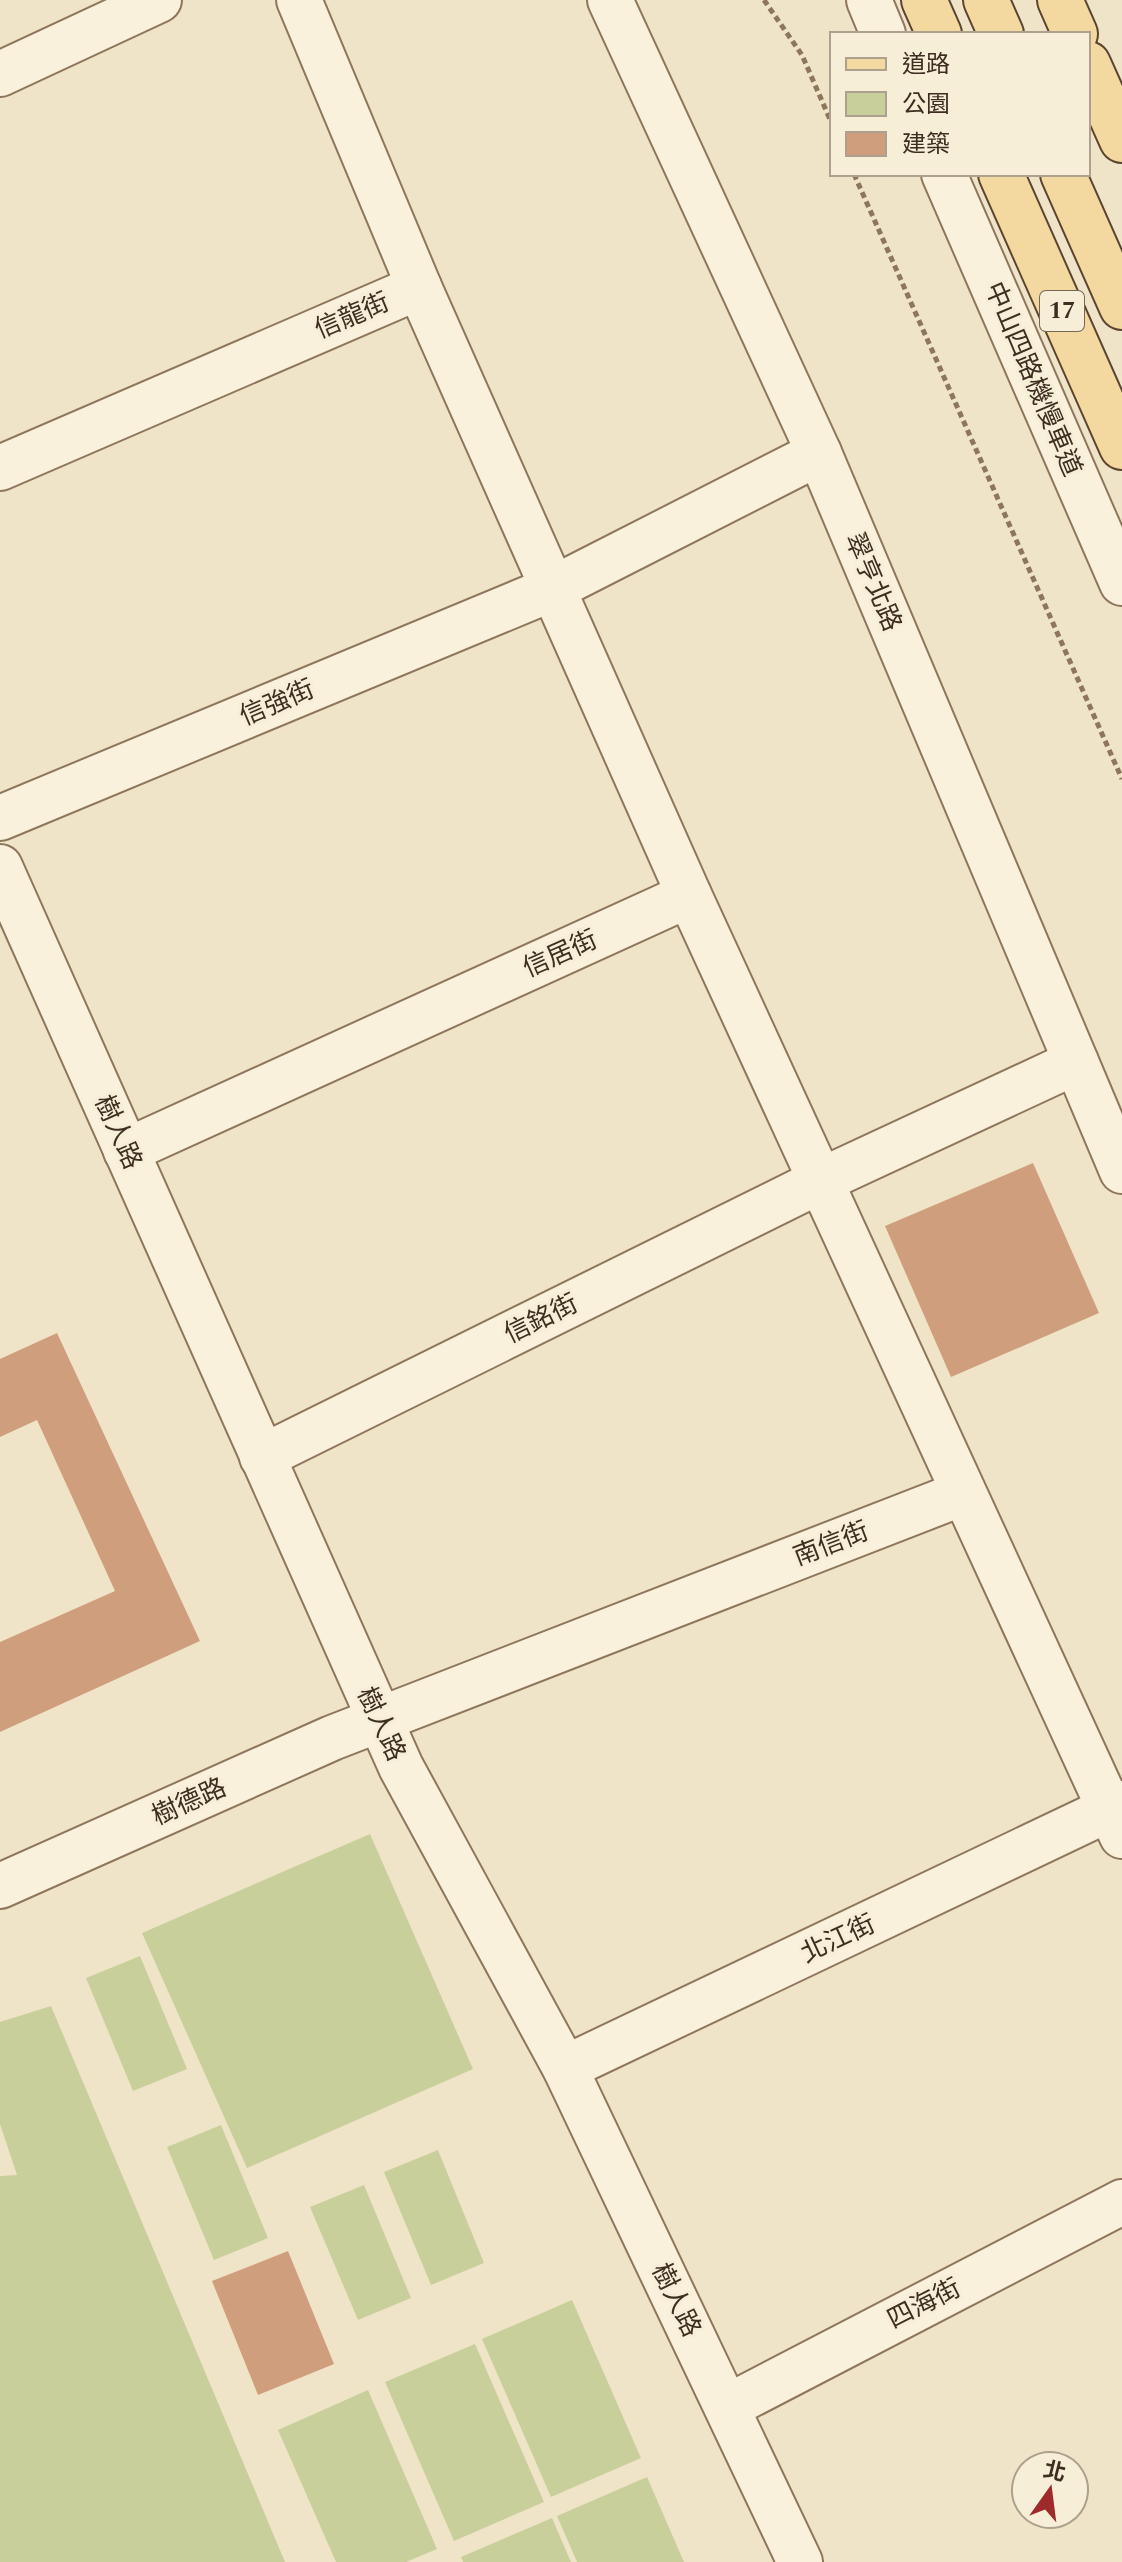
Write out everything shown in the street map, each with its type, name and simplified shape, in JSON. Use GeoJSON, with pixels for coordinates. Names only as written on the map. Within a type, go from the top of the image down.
{"type":"FeatureCollection","features":[{"type":"Feature","properties":{"kind":"main road"},"geometry":{"type":"LineString","coordinates":[[924,0],[938,32]]}},
{"type":"Feature","properties":{"kind":"main road"},"geometry":{"type":"LineString","coordinates":[[986,0],[1000,32]]}},
{"type":"Feature","properties":{"kind":"main road"},"geometry":{"type":"LineString","coordinates":[[1060,0],[1074,32]]}},
{"type":"Feature","properties":{"kind":"main road"},"geometry":{"type":"LineString","coordinates":[[1090,68],[1122,140]]}},
{"type":"Feature","properties":{"kind":"main road","name":"17"},"geometry":{"type":"LineString","coordinates":[[1002,176],[1122,447]]}},
{"type":"Feature","properties":{"kind":"main road","name":"17"},"geometry":{"type":"LineString","coordinates":[[1064,176],[1122,307]]}},
{"type":"Feature","properties":{"kind":"street"},"geometry":{"type":"LineString","coordinates":[[0,74],[159,0]]}},
{"type":"Feature","properties":{"kind":"street","name":"信龍街"},"geometry":{"type":"LineString","coordinates":[[0,468],[419,287],[299,0]]}},
{"type":"Feature","properties":{"kind":"street","name":"翠亨北路"},"geometry":{"type":"LineString","coordinates":[[610,0],[819,453],[1122,1171]]}},
{"type":"Feature","properties":{"kind":"street"},"geometry":{"type":"LineString","coordinates":[[869,0],[882,32]]}},
{"type":"Feature","properties":{"kind":"street","name":"中山四路機慢車道"},"geometry":{"type":"LineString","coordinates":[[945,176],[1122,583]]}},
{"type":"Feature","properties":{"kind":"street"},"geometry":{"type":"LineString","coordinates":[[419,287],[689,895],[963,1493]]}},
{"type":"Feature","properties":{"kind":"street","name":"信強街"},"geometry":{"type":"LineString","coordinates":[[0,818],[554,588],[819,453]]}},
{"type":"Feature","properties":{"kind":"street","name":"樹人路"},"geometry":{"type":"LineString","coordinates":[[0,867],[379,1720],[565,2068],[800,2562]]}},
{"type":"Feature","properties":{"kind":"street","name":"信居街"},"geometry":{"type":"LineString","coordinates":[[126,1151],[689,895]]}},
{"type":"Feature","properties":{"kind":"street","name":"信銘街"},"geometry":{"type":"LineString","coordinates":[[262,1457],[820,1181],[1076,1062]]}},
{"type":"Feature","properties":{"kind":"street","name":"南信街"},"geometry":{"type":"LineString","coordinates":[[379,1720],[963,1493]]}},
{"type":"Feature","properties":{"kind":"street","name":"北江街"},"geometry":{"type":"LineString","coordinates":[[565,2068],[1118,1816],[963,1493]]}},
{"type":"Feature","properties":{"kind":"street","name":"樹德路"},"geometry":{"type":"LineString","coordinates":[[0,1886],[379,1720]]}},
{"type":"Feature","properties":{"kind":"street","name":"四海街"},"geometry":{"type":"LineString","coordinates":[[727,2407],[1122,2202]]}},
{"type":"Feature","properties":{"kind":"path"},"geometry":{"type":"LineString","coordinates":[[764,0],[802,55],[830,119]]}},
{"type":"Feature","properties":{"kind":"path"},"geometry":{"type":"LineString","coordinates":[[855,176],[1122,779]]}},
{"type":"Feature","properties":{"kind":"green space"},"geometry":{"type":"Polygon","coordinates":[[[370,1834],[473,2069],[247,2168],[142,1933],[370,1834]]]}},
{"type":"Feature","properties":{"kind":"green space"},"geometry":{"type":"Polygon","coordinates":[[[140,1956],[187,2069],[133,2091],[86,1978],[140,1956]]]}},
{"type":"Feature","properties":{"kind":"green space"},"geometry":{"type":"Polygon","coordinates":[[[51,2006],[285,2562],[0,2562],[0,2176],[17,2175],[0,2124],[0,2022],[51,2006]]]}},
{"type":"Feature","properties":{"kind":"green space"},"geometry":{"type":"Polygon","coordinates":[[[221,2125],[268,2238],[214,2260],[167,2147],[221,2125]]]}},
{"type":"Feature","properties":{"kind":"green space"},"geometry":{"type":"Polygon","coordinates":[[[438,2150],[484,2263],[431,2285],[384,2172],[438,2150]]]}},
{"type":"Feature","properties":{"kind":"green space"},"geometry":{"type":"Polygon","coordinates":[[[364,2185],[411,2298],[358,2320],[310,2207],[364,2185]]]}},
{"type":"Feature","properties":{"kind":"green space"},"geometry":{"type":"Polygon","coordinates":[[[572,2300],[641,2458],[551,2497],[482,2339],[572,2300]]]}},
{"type":"Feature","properties":{"kind":"green space"},"geometry":{"type":"Polygon","coordinates":[[[475,2344],[544,2502],[454,2541],[385,2382],[475,2344]]]}},
{"type":"Feature","properties":{"kind":"green space"},"geometry":{"type":"Polygon","coordinates":[[[368,2390],[437,2549],[406,2562],[336,2562],[278,2430],[368,2390]]]}},
{"type":"Feature","properties":{"kind":"green space"},"geometry":{"type":"Polygon","coordinates":[[[647,2477],[684,2562],[577,2562],[557,2516],[647,2477]]]}},
{"type":"Feature","properties":{"kind":"green space"},"geometry":{"type":"Polygon","coordinates":[[[552,2518],[571,2562],[463,2562],[461,2557],[552,2518]]]}},
{"type":"Feature","properties":{"kind":"building"},"geometry":{"type":"Polygon","coordinates":[[[1033,1163],[1099,1313],[951,1377],[885,1226],[1033,1163]]]}},
{"type":"Feature","properties":{"kind":"building"},"geometry":{"type":"Polygon","coordinates":[[[57,1333],[200,1641],[0,1732],[0,1642],[115,1591],[37,1420],[0,1437],[0,1359],[57,1333]]]}},
{"type":"Feature","properties":{"kind":"building"},"geometry":{"type":"Polygon","coordinates":[[[288,2251],[334,2364],[258,2395],[212,2281],[288,2251]]]}}]}
